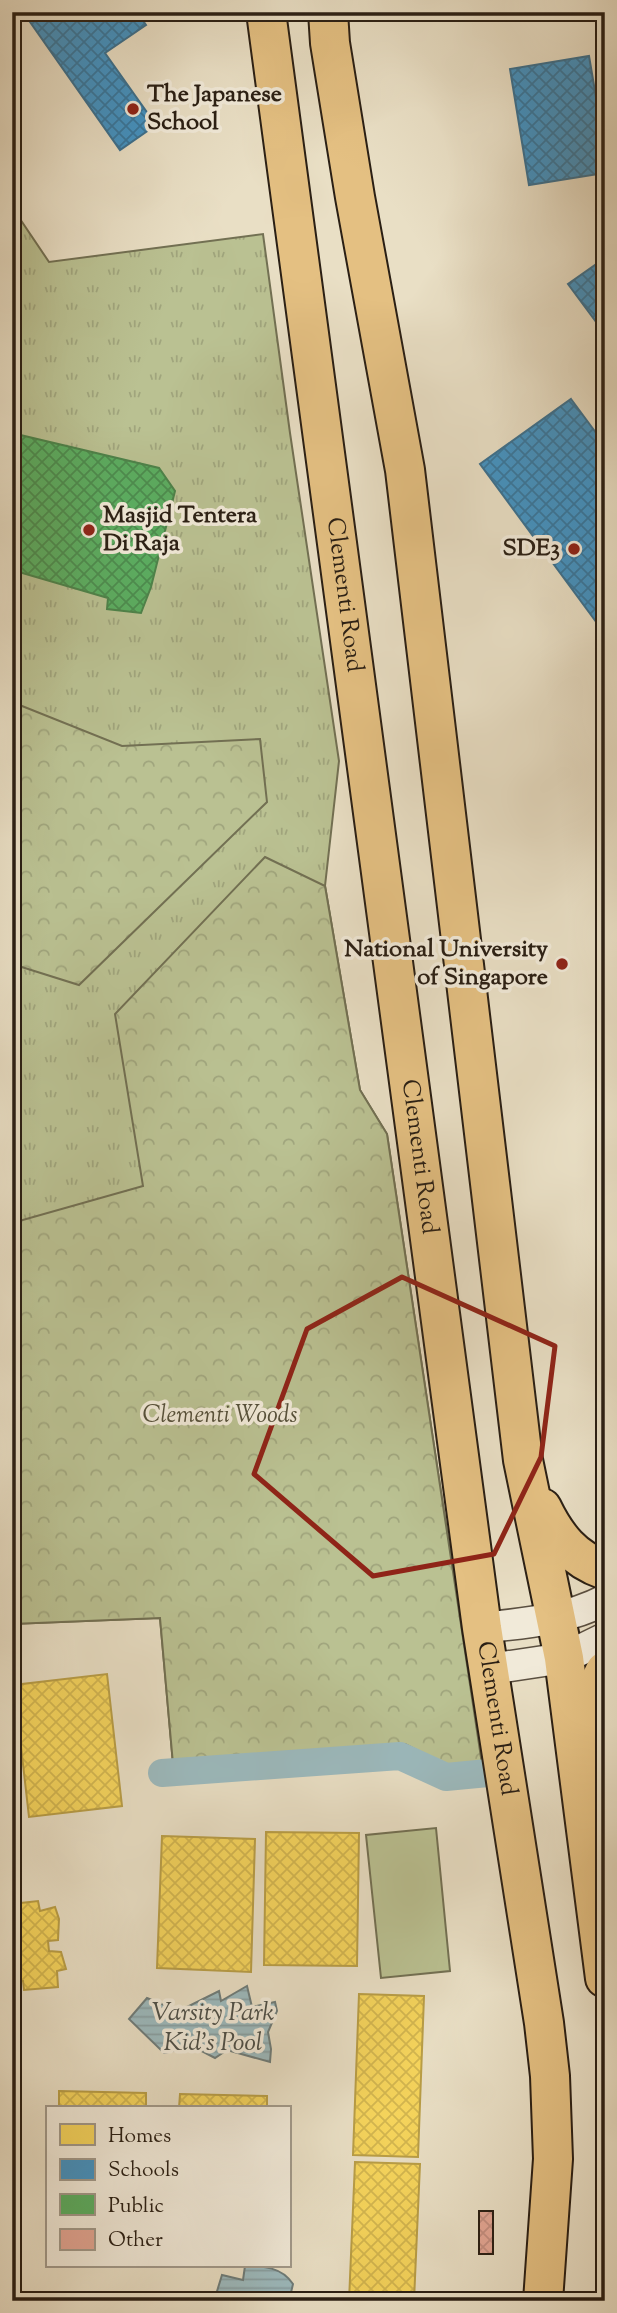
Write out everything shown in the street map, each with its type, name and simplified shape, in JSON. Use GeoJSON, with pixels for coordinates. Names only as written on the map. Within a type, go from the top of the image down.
{"type":"FeatureCollection","features":[{"type":"Feature","properties":{"kind":"main road","name":"Clementi Road"},"geometry":{"type":"LineString","coordinates":[[266,12],[482,1628],[537,1973],[550,2076],[553,2159],[543,2301]]}},
{"type":"Feature","properties":{"kind":"main road"},"geometry":{"type":"LineString","coordinates":[[328,12],[330,43],[355,197],[405,470],[523,1460],[564,1658],[605,1978]]}},
{"type":"Feature","properties":{"kind":"main road"},"geometry":{"type":"LineString","coordinates":[[523,1460],[536,1497],[550,1525],[565,1546],[580,1558],[605,1570]]}},
{"type":"Feature","properties":{"kind":"main road"},"geometry":{"type":"LineString","coordinates":[[582,1792],[596,1689],[605,1671]]}},
{"type":"Feature","properties":{"kind":"street"},"geometry":{"type":"LineString","coordinates":[[482,1628],[557,1618],[582,1612],[605,1600]]}},
{"type":"Feature","properties":{"kind":"street"},"geometry":{"type":"LineString","coordinates":[[490,1669],[564,1658],[605,1639]]}},
{"type":"Feature","properties":{"kind":"highlighted area"},"geometry":{"type":"Polygon","coordinates":[[[402,1277],[555,1346],[541,1457],[494,1554],[373,1576],[254,1474],[307,1329],[402,1277]]]}},
{"type":"Feature","properties":{"kind":"green space","name":"Clementi Woods"},"geometry":{"type":"Polygon","coordinates":[[[12,207],[49,262],[263,234],[339,761],[325,886],[360,1090],[387,1134],[482,1764],[447,1766],[405,1744],[173,1764],[160,1618],[12,1624],[12,207]]]}},
{"type":"Feature","properties":{"kind":"green space"},"geometry":{"type":"Polygon","coordinates":[[[12,702],[122,746],[260,739],[267,802],[79,985],[12,964],[12,702]]]}},
{"type":"Feature","properties":{"kind":"green space"},"geometry":{"type":"Polygon","coordinates":[[[265,857],[325,886],[360,1090],[387,1134],[482,1764],[447,1766],[405,1744],[173,1764],[160,1618],[12,1624],[12,1223],[143,1186],[115,1014],[265,857]]]}},
{"type":"Feature","properties":{"kind":"green space"},"geometry":{"type":"Polygon","coordinates":[[[436,1828],[450,1971],[381,1978],[366,1835],[436,1828]]]}},
{"type":"Feature","properties":{"kind":"water","name":"Varsity Park Kid's Pool"},"geometry":{"type":"Polygon","coordinates":[[[247,1986],[252,2007],[275,2002],[277,2011],[268,2032],[270,2062],[227,2050],[215,2058],[194,2047],[164,2053],[129,2019],[147,1998],[179,2011],[219,1991],[221,2001],[247,1986]]]}},
{"type":"Feature","properties":{"kind":"water"},"geometry":{"type":"Polygon","coordinates":[[[245,2268],[268,2268],[278,2271],[293,2284],[289,2301],[214,2301],[222,2275],[243,2280],[245,2268]]]}},
{"type":"Feature","properties":{"kind":"building: Homes"},"geometry":{"type":"Polygon","coordinates":[[[107,1674],[122,1806],[29,1817],[14,1685],[107,1674]]]}},
{"type":"Feature","properties":{"kind":"building: Homes"},"geometry":{"type":"Polygon","coordinates":[[[266,1832],[359,1833],[357,1966],[264,1965],[266,1832]]]}},
{"type":"Feature","properties":{"kind":"building: Homes"},"geometry":{"type":"Polygon","coordinates":[[[162,1836],[255,1839],[251,1972],[157,1968],[162,1836]]]}},
{"type":"Feature","properties":{"kind":"building: Homes"},"geometry":{"type":"Polygon","coordinates":[[[38,1901],[40,1911],[55,1907],[59,1919],[58,1940],[48,1941],[49,1951],[61,1952],[66,1969],[57,1971],[58,1987],[24,1990],[23,1981],[12,1981],[12,1904],[38,1901]]]}},
{"type":"Feature","properties":{"kind":"building: Homes"},"geometry":{"type":"Polygon","coordinates":[[[359,1994],[424,1996],[418,2157],[353,2155],[359,1994]]]}},
{"type":"Feature","properties":{"kind":"building: Homes"},"geometry":{"type":"Polygon","coordinates":[[[59,2091],[146,2093],[146,2106],[59,2106],[59,2091]]]}},
{"type":"Feature","properties":{"kind":"building: Homes"},"geometry":{"type":"Polygon","coordinates":[[[180,2094],[267,2096],[267,2106],[179,2106],[180,2094]]]}},
{"type":"Feature","properties":{"kind":"building: Homes"},"geometry":{"type":"Polygon","coordinates":[[[355,2162],[420,2164],[414,2301],[349,2301],[355,2162]]]}},
{"type":"Feature","properties":{"kind":"building: Schools"},"geometry":{"type":"Polygon","coordinates":[[[23,12],[137,12],[146,25],[105,53],[156,125],[120,150],[23,12]]]}},
{"type":"Feature","properties":{"kind":"building: Schools"},"geometry":{"type":"Polygon","coordinates":[[[589,56],[605,150],[605,173],[529,185],[510,69],[589,56]]]}},
{"type":"Feature","properties":{"kind":"building: Schools"},"geometry":{"type":"Polygon","coordinates":[[[605,258],[605,334],[568,284],[605,258]]]}},
{"type":"Feature","properties":{"kind":"building: Schools","name":"SDE3"},"geometry":{"type":"Polygon","coordinates":[[[571,399],[605,445],[605,634],[480,464],[571,399]]]}},
{"type":"Feature","properties":{"kind":"building: Public","name":"Masjid Tentera Di Raja"},"geometry":{"type":"Polygon","coordinates":[[[12,433],[159,468],[175,491],[151,587],[141,613],[107,609],[108,598],[12,570],[12,433]]]}},
{"type":"Feature","properties":{"kind":"building: Other"},"geometry":{"type":"Polygon","coordinates":[[[479,2211],[493,2211],[493,2254],[479,2254],[479,2211]]]}},
{"type":"Feature","properties":{"kind":"waterway"},"geometry":{"type":"LineString","coordinates":[[162,1773],[400,1756],[446,1777],[488,1773]]}},
{"type":"Feature","properties":{"kind":"place","name":"The Japanese School"},"geometry":{"type":"Point","coordinates":[133,109]}},
{"type":"Feature","properties":{"kind":"place","name":"Masjid Tentera Di Raja"},"geometry":{"type":"Point","coordinates":[89,530]}},
{"type":"Feature","properties":{"kind":"place","name":"SDE3"},"geometry":{"type":"Point","coordinates":[574,549]}},
{"type":"Feature","properties":{"kind":"place","name":"National University of Singapore"},"geometry":{"type":"Point","coordinates":[562,964]}}]}
